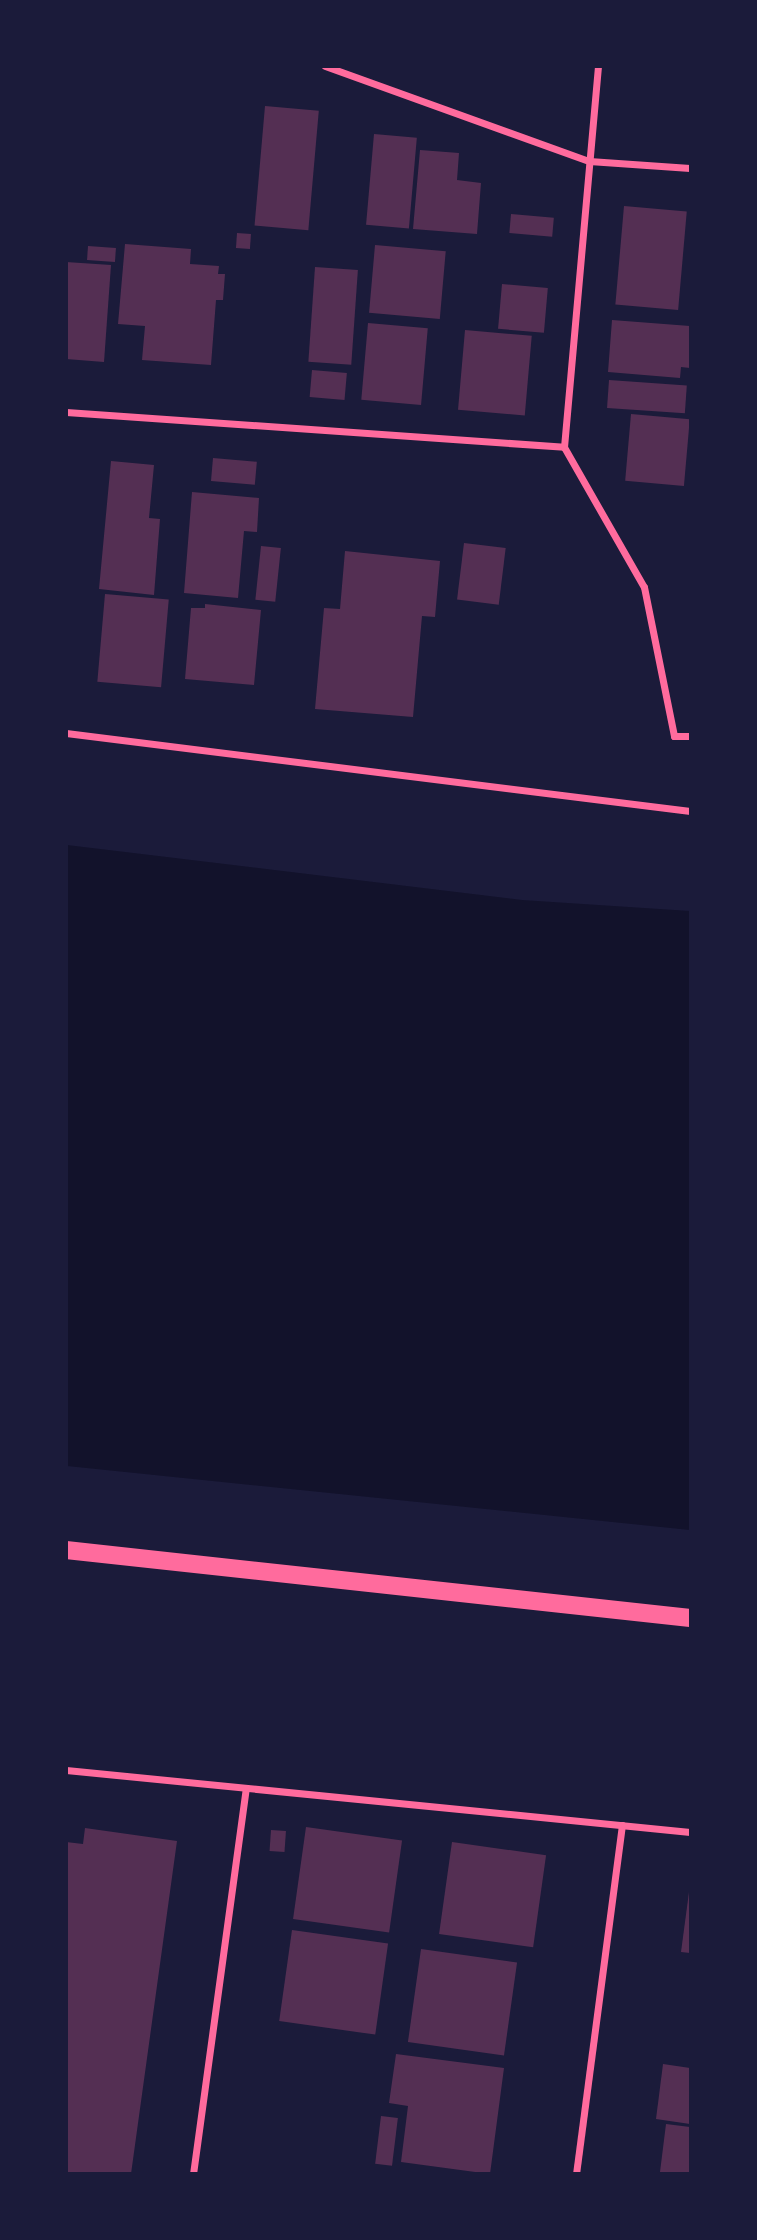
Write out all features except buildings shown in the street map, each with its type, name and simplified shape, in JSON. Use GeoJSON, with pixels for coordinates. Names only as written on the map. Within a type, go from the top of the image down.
{"type":"FeatureCollection","features":[{"type":"Feature","properties":{"kind":"main road"},"geometry":{"type":"LineString","coordinates":[[66,1550],[691,1618]]}},
{"type":"Feature","properties":{"kind":"street"},"geometry":{"type":"LineString","coordinates":[[324,66],[589,161],[691,168]]}},
{"type":"Feature","properties":{"kind":"street"},"geometry":{"type":"LineString","coordinates":[[598,66],[564,447],[644,587],[674,736],[691,736]]}},
{"type":"Feature","properties":{"kind":"street"},"geometry":{"type":"LineString","coordinates":[[66,412],[564,447]]}},
{"type":"Feature","properties":{"kind":"street"},"geometry":{"type":"LineString","coordinates":[[66,733],[691,811]]}},
{"type":"Feature","properties":{"kind":"street"},"geometry":{"type":"LineString","coordinates":[[66,1770],[691,1832]]}},
{"type":"Feature","properties":{"kind":"street"},"geometry":{"type":"LineString","coordinates":[[193,2174],[247,1789]]}},
{"type":"Feature","properties":{"kind":"street"},"geometry":{"type":"LineString","coordinates":[[576,2174],[622,1825]]}},
{"type":"Feature","properties":{"kind":"shaded area"},"geometry":{"type":"Polygon","coordinates":[[[67,845],[522,900],[690,911],[690,1530],[67,1466],[67,845]]]}}]}
